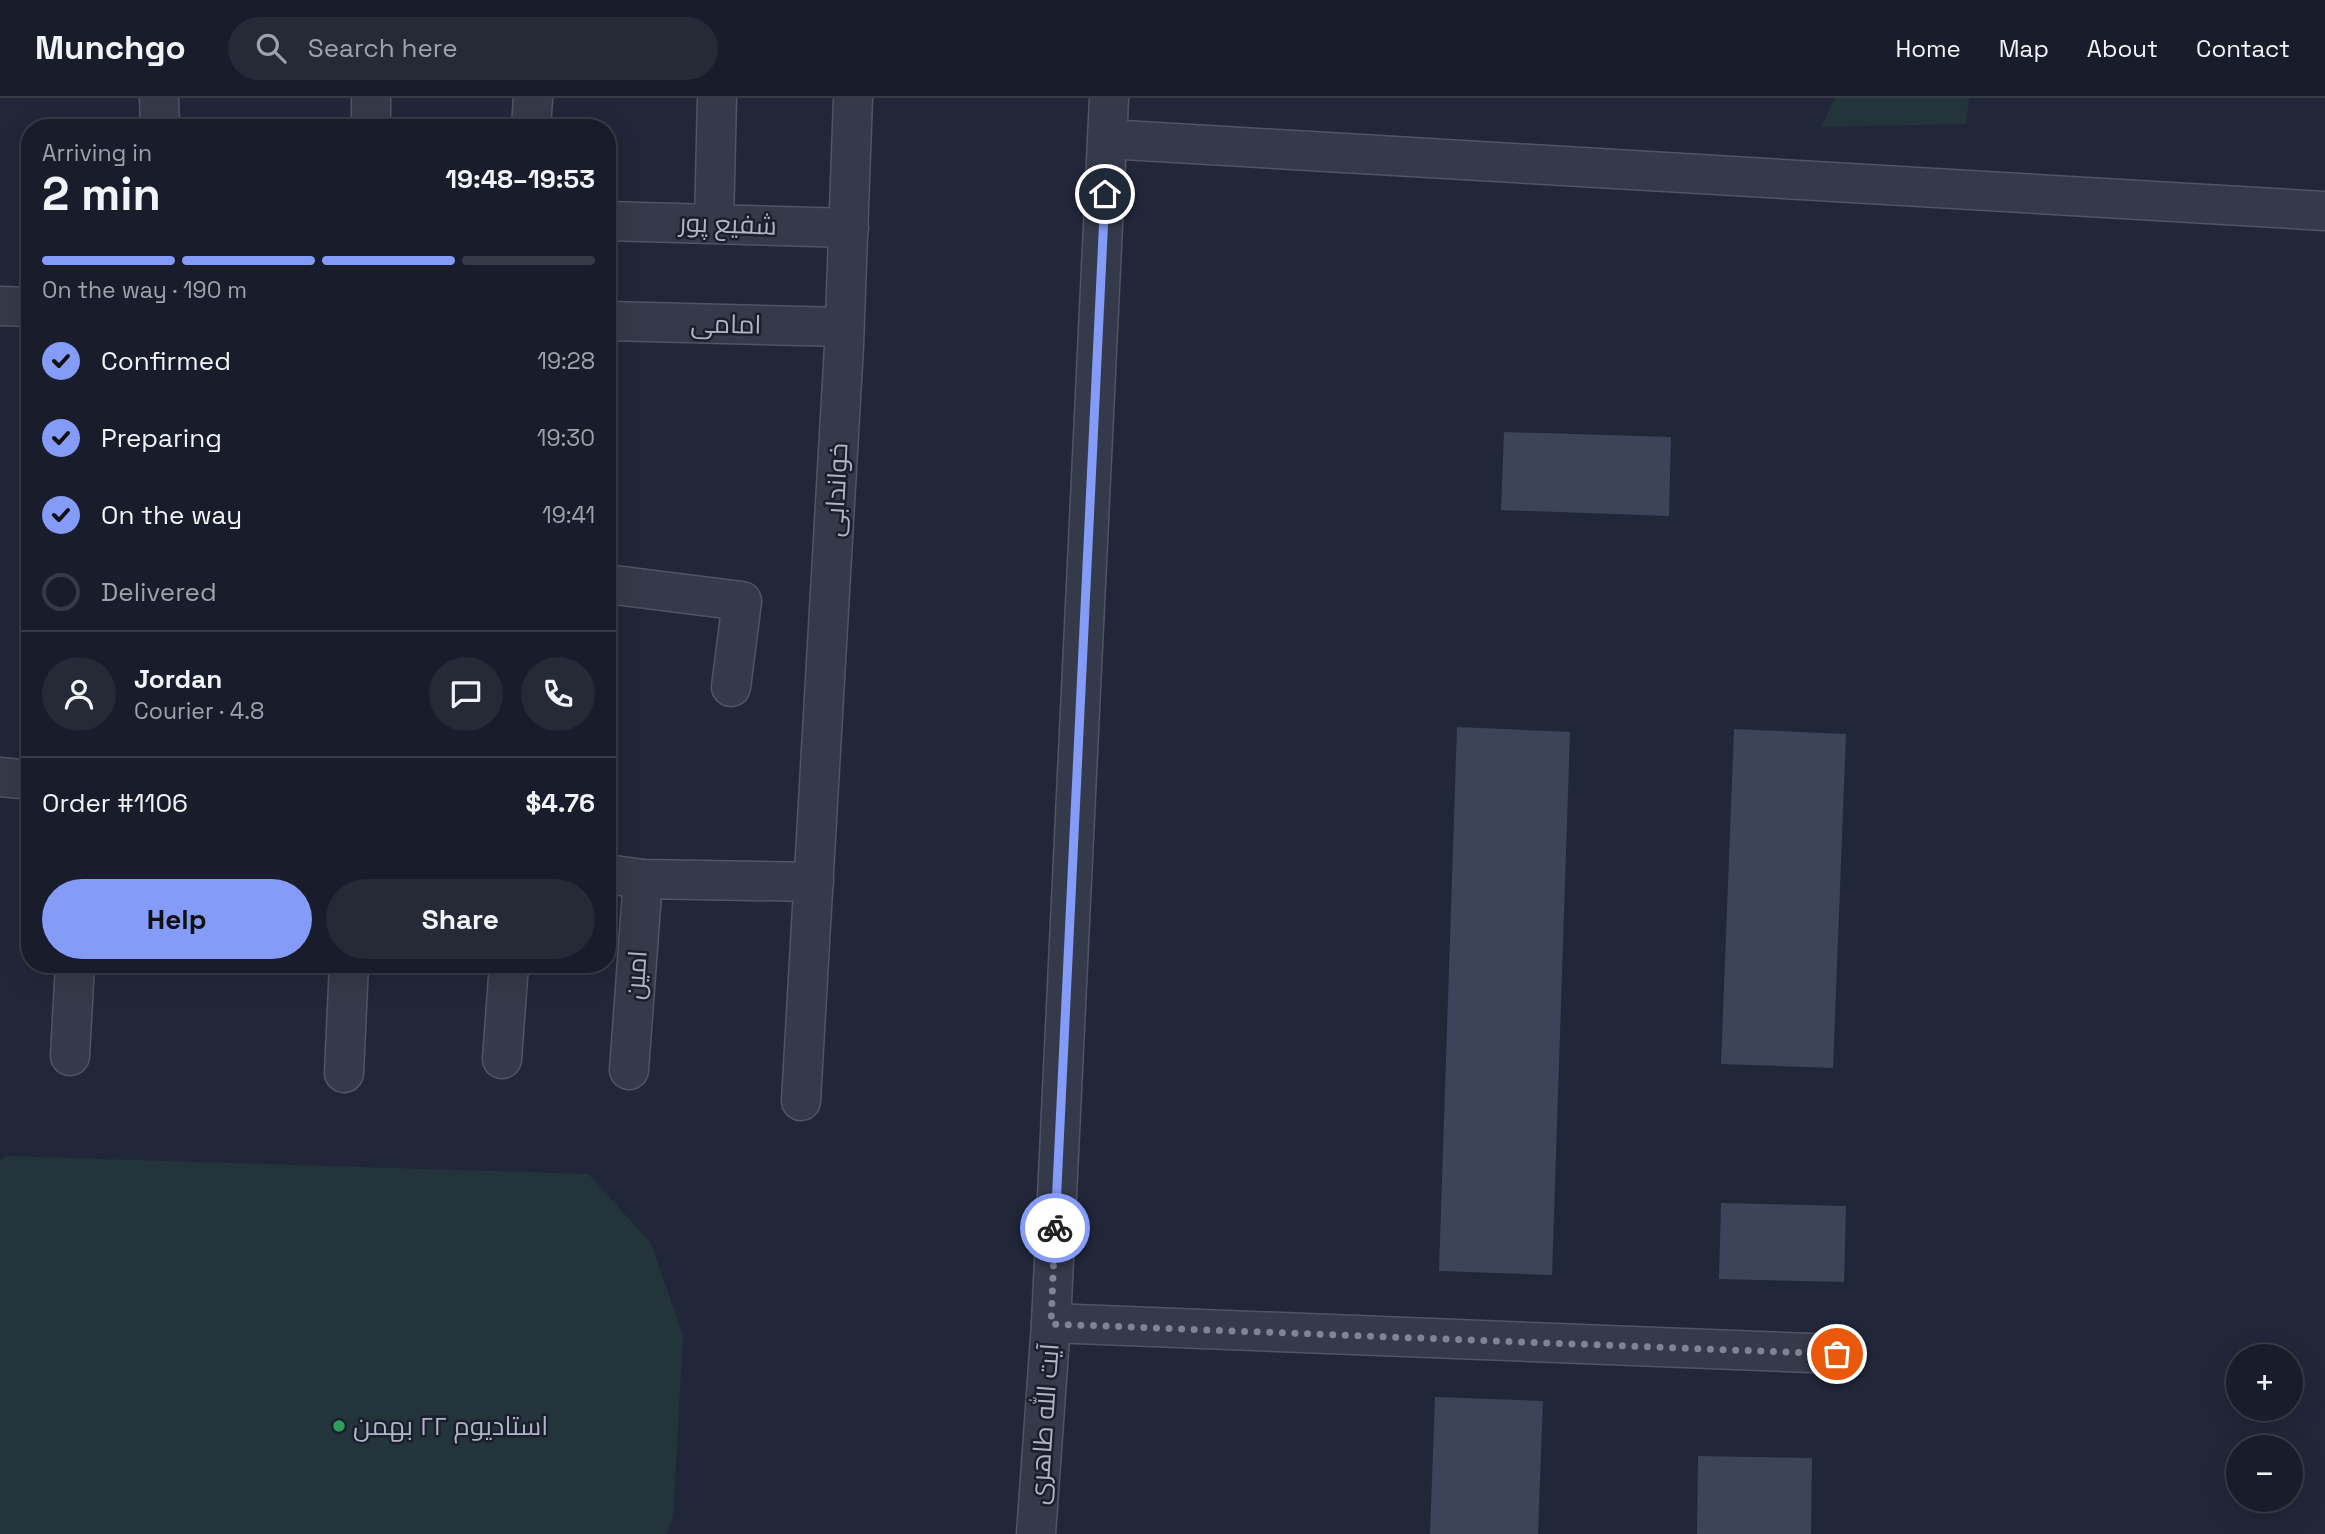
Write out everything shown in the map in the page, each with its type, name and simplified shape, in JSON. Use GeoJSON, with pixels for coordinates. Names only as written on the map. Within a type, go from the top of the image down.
{"type":"FeatureCollection","features":[{"type":"Feature","properties":{"kind":"street"},"geometry":{"type":"LineString","coordinates":[[159,98],[160,119]]}},
{"type":"Feature","properties":{"kind":"street"},"geometry":{"type":"LineString","coordinates":[[371,98],[371,119]]}},
{"type":"Feature","properties":{"kind":"street"},"geometry":{"type":"LineString","coordinates":[[532,119],[533,98]]}},
{"type":"Feature","properties":{"kind":"street"},"geometry":{"type":"LineString","coordinates":[[715,223],[717,98]]}},
{"type":"Feature","properties":{"kind":"street","name":"خواندابی"},"geometry":{"type":"LineString","coordinates":[[801,1101],[844,327],[853,98]]}},
{"type":"Feature","properties":{"kind":"street","name":"آیت الله طاهری"},"geometry":{"type":"LineString","coordinates":[[1036,1534],[1051,1324],[1109,98]]}},
{"type":"Feature","properties":{"kind":"street"},"geometry":{"type":"LineString","coordinates":[[1107,139],[2015,195],[2325,211]]}},
{"type":"Feature","properties":{"kind":"street","name":"شفیع پور"},"geometry":{"type":"LineString","coordinates":[[616,221],[849,228]]}},
{"type":"Feature","properties":{"kind":"street"},"geometry":{"type":"LineString","coordinates":[[0,306],[21,307]]}},
{"type":"Feature","properties":{"kind":"street","name":"امامی"},"geometry":{"type":"LineString","coordinates":[[616,321],[844,327]]}},
{"type":"Feature","properties":{"kind":"street"},"geometry":{"type":"LineString","coordinates":[[616,585],[742,601],[731,687]]}},
{"type":"Feature","properties":{"kind":"street"},"geometry":{"type":"LineString","coordinates":[[0,777],[21,779]]}},
{"type":"Feature","properties":{"kind":"street"},"geometry":{"type":"LineString","coordinates":[[625,876],[814,882]]}},
{"type":"Feature","properties":{"kind":"street","name":"امین"},"geometry":{"type":"LineString","coordinates":[[625,876],[629,1070]]}},
{"type":"Feature","properties":{"kind":"street"},"geometry":{"type":"LineString","coordinates":[[70,1056],[75,973]]}},
{"type":"Feature","properties":{"kind":"street"},"geometry":{"type":"LineString","coordinates":[[344,1073],[349,973]]}},
{"type":"Feature","properties":{"kind":"street"},"geometry":{"type":"LineString","coordinates":[[502,1059],[508,973]]}},
{"type":"Feature","properties":{"kind":"street"},"geometry":{"type":"LineString","coordinates":[[1051,1324],[1837,1354]]}},
{"type":"Feature","properties":{"kind":"shaded area"},"geometry":{"type":"Polygon","coordinates":[[[1835,98],[1969,98],[1966,124],[1821,127],[1835,98]]]}},
{"type":"Feature","properties":{"kind":"shaded area","name":"استادیوم ۲۲ بهمن"},"geometry":{"type":"Polygon","coordinates":[[[6,1156],[588,1174],[651,1243],[683,1336],[673,1517],[666,1534],[0,1534],[0,1162],[6,1156]]]}},
{"type":"Feature","properties":{"kind":"building"},"geometry":{"type":"Polygon","coordinates":[[[1504,432],[1671,437],[1669,516],[1501,510],[1504,432]]]}},
{"type":"Feature","properties":{"kind":"building"},"geometry":{"type":"Polygon","coordinates":[[[1457,727],[1570,732],[1552,1275],[1439,1271],[1457,727]]]}},
{"type":"Feature","properties":{"kind":"building"},"geometry":{"type":"Polygon","coordinates":[[[1734,729],[1846,734],[1833,1068],[1721,1064],[1734,729]]]}},
{"type":"Feature","properties":{"kind":"building"},"geometry":{"type":"Polygon","coordinates":[[[1721,1203],[1846,1206],[1844,1282],[1719,1279],[1721,1203]]]}},
{"type":"Feature","properties":{"kind":"building"},"geometry":{"type":"Polygon","coordinates":[[[1435,1397],[1543,1401],[1538,1534],[1430,1534],[1435,1397]]]}},
{"type":"Feature","properties":{"kind":"building"},"geometry":{"type":"Polygon","coordinates":[[[1698,1456],[1812,1458],[1811,1534],[1697,1534],[1698,1456]]]}},
{"type":"Feature","properties":{"kind":"way so far"},"geometry":{"type":"LineString","coordinates":[[1055,1228],[1051,1324],[1837,1354]]}},
{"type":"Feature","properties":{"kind":"place","name":"استادیوم ۲۲ بهمن"},"geometry":{"type":"Point","coordinates":[339,1426]}},
{"type":"Feature","properties":{"kind":"route"},"geometry":{"type":"LineString","coordinates":[[1055,1228],[1105,194]]}}]}
